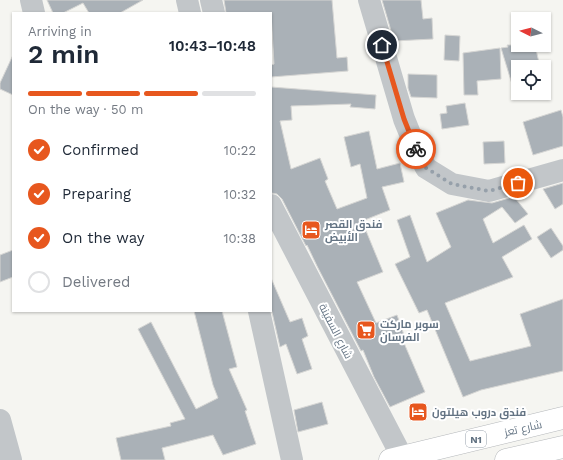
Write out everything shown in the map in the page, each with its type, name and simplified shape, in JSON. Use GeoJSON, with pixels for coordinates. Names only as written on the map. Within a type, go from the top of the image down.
{"type":"FeatureCollection","features":[{"type":"Feature","properties":{"kind":"highway","name":"شارع تعز"},"geometry":{"type":"LineString","coordinates":[[396,458],[563,418]]}},
{"type":"Feature","properties":{"kind":"highway"},"geometry":{"type":"LineString","coordinates":[[506,460],[563,447]]}},
{"type":"Feature","properties":{"kind":"street"},"geometry":{"type":"LineString","coordinates":[[31,0],[34,12]]}},
{"type":"Feature","properties":{"kind":"street"},"geometry":{"type":"LineString","coordinates":[[187,0],[190,12]]}},
{"type":"Feature","properties":{"kind":"street"},"geometry":{"type":"LineString","coordinates":[[211,0],[214,12]]}},
{"type":"Feature","properties":{"kind":"street"},"geometry":{"type":"LineString","coordinates":[[369,0],[404,119],[426,168],[452,184],[489,191],[563,170]]}},
{"type":"Feature","properties":{"kind":"street","name":"شارع السفينة"},"geometry":{"type":"LineString","coordinates":[[272,207],[396,458]]}},
{"type":"Feature","properties":{"kind":"street"},"geometry":{"type":"LineString","coordinates":[[259,312],[292,460]]}},
{"type":"Feature","properties":{"kind":"street"},"geometry":{"type":"LineString","coordinates":[[0,420],[11,460]]}},
{"type":"Feature","properties":{"kind":"building"},"geometry":{"type":"Polygon","coordinates":[[[47,0],[143,0],[122,12],[88,12],[83,3],[65,12],[53,12],[47,0]]]}},
{"type":"Feature","properties":{"kind":"building"},"geometry":{"type":"Polygon","coordinates":[[[224,0],[332,0],[337,58],[347,57],[348,71],[272,77],[272,65],[274,64],[272,12],[226,12],[224,0]]]}},
{"type":"Feature","properties":{"kind":"building"},"geometry":{"type":"Polygon","coordinates":[[[382,0],[421,0],[423,19],[432,18],[433,39],[394,41],[382,0]]]}},
{"type":"Feature","properties":{"kind":"building"},"geometry":{"type":"Polygon","coordinates":[[[445,35],[460,36],[459,61],[444,60],[445,35]]]}},
{"type":"Feature","properties":{"kind":"building"},"geometry":{"type":"Polygon","coordinates":[[[507,45],[511,45],[511,52],[537,52],[538,60],[511,60],[511,81],[501,48],[508,47],[507,45]]]}},
{"type":"Feature","properties":{"kind":"building"},"geometry":{"type":"Polygon","coordinates":[[[500,48],[501,79],[477,81],[478,95],[464,95],[463,53],[500,48]]]}},
{"type":"Feature","properties":{"kind":"building"},"geometry":{"type":"Polygon","coordinates":[[[12,57],[12,95],[0,89],[0,83],[12,57]]]}},
{"type":"Feature","properties":{"kind":"building"},"geometry":{"type":"Polygon","coordinates":[[[408,74],[437,75],[437,98],[411,97],[408,88],[408,74]]]}},
{"type":"Feature","properties":{"kind":"building"},"geometry":{"type":"Polygon","coordinates":[[[272,87],[376,95],[375,109],[350,107],[351,104],[291,106],[292,120],[280,121],[291,169],[320,158],[328,179],[325,181],[337,209],[367,198],[360,164],[351,167],[344,137],[369,131],[377,169],[400,163],[404,182],[382,187],[390,210],[362,221],[383,272],[357,282],[376,323],[397,315],[404,335],[401,336],[425,392],[390,407],[374,377],[363,350],[361,351],[307,245],[306,246],[282,199],[277,194],[272,193],[272,87]]]}},
{"type":"Feature","properties":{"kind":"building"},"geometry":{"type":"Polygon","coordinates":[[[465,103],[469,125],[442,129],[440,114],[447,113],[446,106],[465,103]]]}},
{"type":"Feature","properties":{"kind":"building"},"geometry":{"type":"Polygon","coordinates":[[[561,110],[563,117],[563,146],[533,155],[523,122],[561,110]]]}},
{"type":"Feature","properties":{"kind":"building"},"geometry":{"type":"Polygon","coordinates":[[[504,141],[505,163],[484,164],[483,142],[504,141]]]}},
{"type":"Feature","properties":{"kind":"building"},"geometry":{"type":"Polygon","coordinates":[[[563,183],[563,204],[555,209],[543,189],[563,183]]]}},
{"type":"Feature","properties":{"kind":"building"},"geometry":{"type":"Polygon","coordinates":[[[516,196],[515,198],[528,214],[515,223],[502,207],[483,219],[493,243],[524,225],[532,239],[502,257],[513,277],[445,303],[470,361],[531,346],[520,314],[563,299],[563,371],[481,390],[463,397],[427,310],[419,313],[395,264],[410,257],[397,220],[410,215],[427,262],[451,247],[436,213],[468,200],[492,203],[516,196]]]}},
{"type":"Feature","properties":{"kind":"building"},"geometry":{"type":"Polygon","coordinates":[[[551,228],[563,246],[563,250],[551,258],[537,237],[551,228]]]}},
{"type":"Feature","properties":{"kind":"building"},"geometry":{"type":"Polygon","coordinates":[[[12,250],[12,277],[0,282],[0,255],[12,250]]]}},
{"type":"Feature","properties":{"kind":"building"},"geometry":{"type":"Polygon","coordinates":[[[272,280],[290,322],[302,318],[308,336],[302,339],[312,369],[297,374],[286,344],[280,347],[272,312],[272,280]]]}},
{"type":"Feature","properties":{"kind":"building"},"geometry":{"type":"Polygon","coordinates":[[[194,312],[222,312],[237,367],[229,369],[247,410],[245,411],[256,444],[223,455],[213,435],[162,448],[165,460],[121,460],[116,438],[171,426],[170,423],[185,419],[138,329],[151,322],[196,409],[218,398],[213,385],[194,312]]]}},
{"type":"Feature","properties":{"kind":"building"},"geometry":{"type":"Polygon","coordinates":[[[322,402],[328,424],[298,432],[294,410],[322,402]]]}},
{"type":"Feature","properties":{"kind":"way so far"},"geometry":{"type":"LineString","coordinates":[[416,149],[426,168],[452,184],[489,191],[518,183]]}},
{"type":"Feature","properties":{"kind":"place","name":"فندق القصر الأبيض"},"geometry":{"type":"Point","coordinates":[311,230]}},
{"type":"Feature","properties":{"kind":"place","name":"سوبر ماركت الفرسان"},"geometry":{"type":"Point","coordinates":[366,330]}},
{"type":"Feature","properties":{"kind":"place","name":"فندق دروب هيلتون"},"geometry":{"type":"Point","coordinates":[418,412]}},
{"type":"Feature","properties":{"kind":"route"},"geometry":{"type":"LineString","coordinates":[[382,45],[404,119],[416,149]]}}]}
